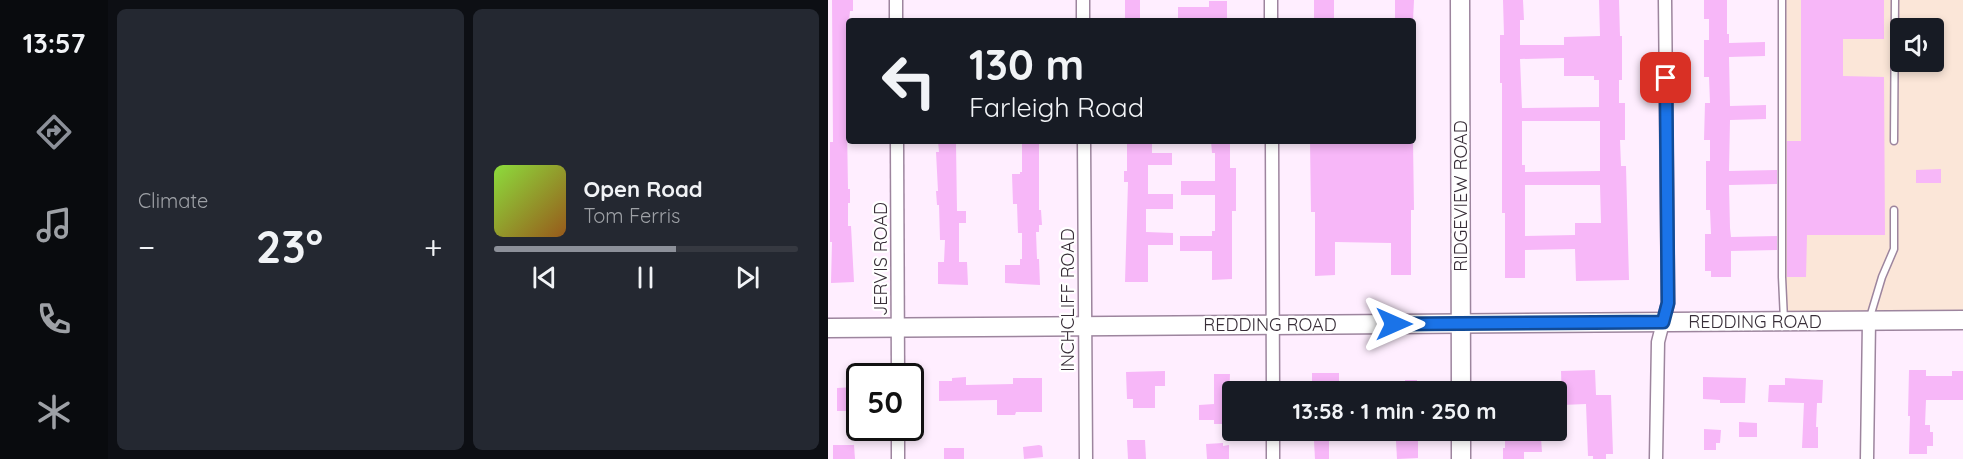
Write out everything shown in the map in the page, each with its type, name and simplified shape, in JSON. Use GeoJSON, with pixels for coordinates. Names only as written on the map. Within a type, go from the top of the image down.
{"type":"FeatureCollection","features":[{"type":"Feature","properties":{"kind":"main road","name":"RIDGEVIEW ROAD"},"geometry":{"type":"LineString","coordinates":[[1460,0],[1461,381]]}},
{"type":"Feature","properties":{"kind":"main road","name":"REDDING ROAD"},"geometry":{"type":"LineString","coordinates":[[828,328],[1963,320]]}},
{"type":"Feature","properties":{"kind":"main road"},"geometry":{"type":"LineString","coordinates":[[1461,441],[1461,459]]}},
{"type":"Feature","properties":{"kind":"street"},"geometry":{"type":"LineString","coordinates":[[896,0],[896,18]]}},
{"type":"Feature","properties":{"kind":"street"},"geometry":{"type":"LineString","coordinates":[[1083,0],[1083,18]]}},
{"type":"Feature","properties":{"kind":"street"},"geometry":{"type":"LineString","coordinates":[[1271,0],[1271,18]]}},
{"type":"Feature","properties":{"kind":"street"},"geometry":{"type":"LineString","coordinates":[[1656,459],[1658,342],[1668,303],[1665,0]]}},
{"type":"Feature","properties":{"kind":"street","name":"JERVIS ROAD"},"geometry":{"type":"LineString","coordinates":[[897,144],[898,363]]}},
{"type":"Feature","properties":{"kind":"street","name":"INCHCLIFF ROAD"},"geometry":{"type":"LineString","coordinates":[[1084,144],[1086,459]]}},
{"type":"Feature","properties":{"kind":"street"},"geometry":{"type":"LineString","coordinates":[[1272,144],[1273,381]]}},
{"type":"Feature","properties":{"kind":"street"},"geometry":{"type":"LineString","coordinates":[[1867,459],[1869,321]]}},
{"type":"Feature","properties":{"kind":"street"},"geometry":{"type":"LineString","coordinates":[[898,441],[898,459]]}},
{"type":"Feature","properties":{"kind":"street"},"geometry":{"type":"LineString","coordinates":[[1273,441],[1273,459]]}},
{"type":"Feature","properties":{"kind":"lane"},"geometry":{"type":"LineString","coordinates":[[1782,0],[1784,321]]}},
{"type":"Feature","properties":{"kind":"lane"},"geometry":{"type":"LineString","coordinates":[[1894,141],[1895,0]]}},
{"type":"Feature","properties":{"kind":"lane"},"geometry":{"type":"LineString","coordinates":[[1869,321],[1882,277],[1894,249],[1894,210]]}},
{"type":"Feature","properties":{"kind":"shaded area"},"geometry":{"type":"Polygon","coordinates":[[[1782,0],[1963,0],[1963,320],[1784,321],[1782,0]]]}},
{"type":"Feature","properties":{"kind":"building"},"geometry":{"type":"Polygon","coordinates":[[[832,0],[853,0],[853,11],[850,11],[849,18],[846,18],[846,144],[848,189],[850,189],[848,226],[851,226],[854,282],[831,283],[830,142],[833,142],[832,0]]]}},
{"type":"Feature","properties":{"kind":"building"},"geometry":{"type":"Polygon","coordinates":[[[1125,0],[1140,0],[1140,18],[1125,18],[1125,0]]]}},
{"type":"Feature","properties":{"kind":"building"},"geometry":{"type":"Polygon","coordinates":[[[1314,0],[1334,0],[1334,18],[1314,18],[1314,0]]]}},
{"type":"Feature","properties":{"kind":"building"},"geometry":{"type":"Polygon","coordinates":[[[1395,0],[1414,0],[1413,18],[1395,18],[1395,0]]]}},
{"type":"Feature","properties":{"kind":"building"},"geometry":{"type":"Polygon","coordinates":[[[1503,0],[1523,0],[1524,20],[1520,20],[1520,45],[1564,45],[1564,37],[1600,36],[1599,0],[1619,0],[1622,80],[1619,80],[1619,103],[1625,103],[1625,140],[1620,140],[1621,166],[1626,166],[1629,280],[1576,281],[1575,249],[1525,250],[1525,278],[1505,278],[1505,213],[1502,213],[1502,83],[1500,83],[1500,35],[1504,35],[1503,0]],[[1564,58],[1520,59],[1522,108],[1599,107],[1599,80],[1594,80],[1594,76],[1564,76],[1564,58]],[[1522,121],[1522,165],[1525,165],[1525,172],[1600,171],[1600,121],[1522,121]],[[1525,185],[1525,236],[1575,235],[1575,223],[1601,223],[1600,185],[1525,185]]]}},
{"type":"Feature","properties":{"kind":"building"},"geometry":{"type":"Polygon","coordinates":[[[1704,0],[1727,0],[1729,43],[1765,42],[1765,56],[1729,57],[1730,106],[1766,105],[1766,119],[1730,120],[1729,171],[1777,170],[1777,184],[1729,185],[1730,228],[1731,237],[1777,236],[1777,250],[1731,251],[1731,277],[1711,277],[1711,271],[1705,271],[1705,234],[1711,234],[1710,210],[1706,210],[1706,161],[1710,161],[1710,140],[1704,140],[1705,103],[1710,103],[1709,77],[1704,77],[1704,40],[1709,40],[1709,19],[1704,19],[1704,0]]]}},
{"type":"Feature","properties":{"kind":"building"},"geometry":{"type":"Polygon","coordinates":[[[1801,0],[1884,0],[1884,39],[1843,39],[1843,76],[1884,77],[1885,235],[1807,235],[1806,277],[1787,277],[1787,141],[1801,141],[1801,0]]]}},
{"type":"Feature","properties":{"kind":"building"},"geometry":{"type":"Polygon","coordinates":[[[1209,1],[1227,1],[1227,18],[1178,18],[1178,7],[1209,7],[1209,1]]]}},
{"type":"Feature","properties":{"kind":"building"},"geometry":{"type":"Polygon","coordinates":[[[938,144],[956,144],[957,211],[966,211],[966,223],[959,223],[959,262],[967,262],[968,285],[938,284],[938,262],[944,262],[945,240],[940,240],[939,205],[937,205],[936,191],[938,191],[936,152],[939,152],[938,144]]]}},
{"type":"Feature","properties":{"kind":"building"},"geometry":{"type":"Polygon","coordinates":[[[1022,144],[1039,144],[1039,210],[1041,210],[1042,225],[1039,225],[1039,232],[1036,232],[1040,285],[1005,283],[1005,265],[1020,265],[1020,259],[1022,259],[1022,233],[1018,233],[1017,204],[1013,204],[1012,174],[1022,172],[1022,144]]]}},
{"type":"Feature","properties":{"kind":"building"},"geometry":{"type":"Polygon","coordinates":[[[1127,144],[1152,144],[1152,153],[1172,153],[1172,165],[1148,165],[1148,194],[1173,194],[1173,209],[1146,209],[1146,232],[1173,233],[1173,245],[1148,245],[1148,282],[1125,282],[1128,182],[1124,182],[1124,171],[1127,171],[1127,144]]]}},
{"type":"Feature","properties":{"kind":"building"},"geometry":{"type":"Polygon","coordinates":[[[1211,144],[1230,144],[1230,168],[1236,168],[1236,211],[1232,211],[1232,279],[1212,280],[1212,251],[1180,251],[1180,236],[1212,236],[1212,231],[1215,231],[1215,195],[1181,195],[1181,181],[1215,181],[1215,153],[1212,153],[1211,144]]]}},
{"type":"Feature","properties":{"kind":"building"},"geometry":{"type":"Polygon","coordinates":[[[1310,144],[1413,144],[1414,210],[1411,210],[1411,275],[1391,275],[1391,243],[1335,242],[1335,275],[1315,276],[1315,212],[1311,212],[1310,144]]]}},
{"type":"Feature","properties":{"kind":"building"},"geometry":{"type":"Polygon","coordinates":[[[1941,169],[1941,183],[1916,183],[1916,170],[1941,169]]]}},
{"type":"Feature","properties":{"kind":"building"},"geometry":{"type":"Polygon","coordinates":[[[1595,370],[1596,395],[1611,395],[1613,454],[1606,454],[1606,459],[1593,459],[1593,456],[1588,456],[1586,404],[1567,405],[1567,381],[1561,381],[1561,371],[1595,370]]]}},
{"type":"Feature","properties":{"kind":"building"},"geometry":{"type":"Polygon","coordinates":[[[1909,370],[1926,370],[1926,376],[1952,376],[1952,371],[1963,371],[1963,400],[1926,400],[1925,425],[1930,425],[1930,432],[1933,432],[1933,446],[1927,446],[1927,454],[1909,454],[1909,370]]]}},
{"type":"Feature","properties":{"kind":"building"},"geometry":{"type":"Polygon","coordinates":[[[1165,371],[1165,386],[1155,386],[1155,408],[1133,408],[1133,399],[1127,399],[1126,372],[1165,371]]]}},
{"type":"Feature","properties":{"kind":"building"},"geometry":{"type":"Polygon","coordinates":[[[1312,373],[1339,373],[1339,381],[1312,381],[1312,373]]]}},
{"type":"Feature","properties":{"kind":"building"},"geometry":{"type":"Polygon","coordinates":[[[1214,374],[1230,374],[1230,381],[1222,381],[1222,424],[1214,424],[1214,420],[1199,420],[1199,405],[1214,404],[1214,374]]]}},
{"type":"Feature","properties":{"kind":"building"},"geometry":{"type":"Polygon","coordinates":[[[966,377],[966,385],[1013,384],[1013,378],[1042,378],[1042,412],[997,415],[997,400],[939,401],[939,381],[952,381],[952,378],[966,377]]]}},
{"type":"Feature","properties":{"kind":"building"},"geometry":{"type":"Polygon","coordinates":[[[1703,377],[1746,378],[1745,403],[1720,403],[1720,400],[1703,399],[1703,377]]]}},
{"type":"Feature","properties":{"kind":"building"},"geometry":{"type":"Polygon","coordinates":[[[1785,378],[1823,380],[1822,403],[1817,403],[1818,448],[1802,448],[1804,403],[1768,402],[1769,385],[1785,385],[1785,378]]]}},
{"type":"Feature","properties":{"kind":"building"},"geometry":{"type":"Polygon","coordinates":[[[846,387],[846,411],[837,411],[837,388],[846,387]]]}},
{"type":"Feature","properties":{"kind":"building"},"geometry":{"type":"Polygon","coordinates":[[[1739,422],[1757,423],[1757,437],[1739,437],[1739,422]]]}},
{"type":"Feature","properties":{"kind":"building"},"geometry":{"type":"Polygon","coordinates":[[[1704,429],[1721,430],[1720,443],[1716,443],[1716,450],[1704,450],[1704,429]]]}},
{"type":"Feature","properties":{"kind":"building"},"geometry":{"type":"Polygon","coordinates":[[[1127,440],[1145,440],[1146,459],[1128,459],[1127,440]]]}},
{"type":"Feature","properties":{"kind":"building"},"geometry":{"type":"Polygon","coordinates":[[[1314,441],[1329,441],[1329,459],[1315,459],[1314,441]]]}},
{"type":"Feature","properties":{"kind":"building"},"geometry":{"type":"Polygon","coordinates":[[[1396,441],[1418,441],[1418,458],[1397,459],[1396,441]]]}},
{"type":"Feature","properties":{"kind":"building"},"geometry":{"type":"Polygon","coordinates":[[[1505,441],[1541,441],[1542,452],[1524,452],[1524,459],[1503,459],[1503,448],[1505,448],[1505,441]]]}},
{"type":"Feature","properties":{"kind":"building"},"geometry":{"type":"Polygon","coordinates":[[[1223,443],[1223,446],[1229,445],[1229,459],[1207,459],[1206,444],[1223,443]]]}},
{"type":"Feature","properties":{"kind":"building"},"geometry":{"type":"Polygon","coordinates":[[[833,445],[854,445],[855,459],[833,459],[833,445]]]}},
{"type":"Feature","properties":{"kind":"building"},"geometry":{"type":"Polygon","coordinates":[[[1042,446],[1043,457],[1024,459],[1023,447],[1042,446]]]}},
{"type":"Feature","properties":{"kind":"building"},"geometry":{"type":"Polygon","coordinates":[[[944,448],[964,448],[964,459],[944,459],[944,448]]]}},
{"type":"Feature","properties":{"kind":"route"},"geometry":{"type":"LineString","coordinates":[[1394,324],[1663,322],[1668,303],[1666,78]]}}]}
